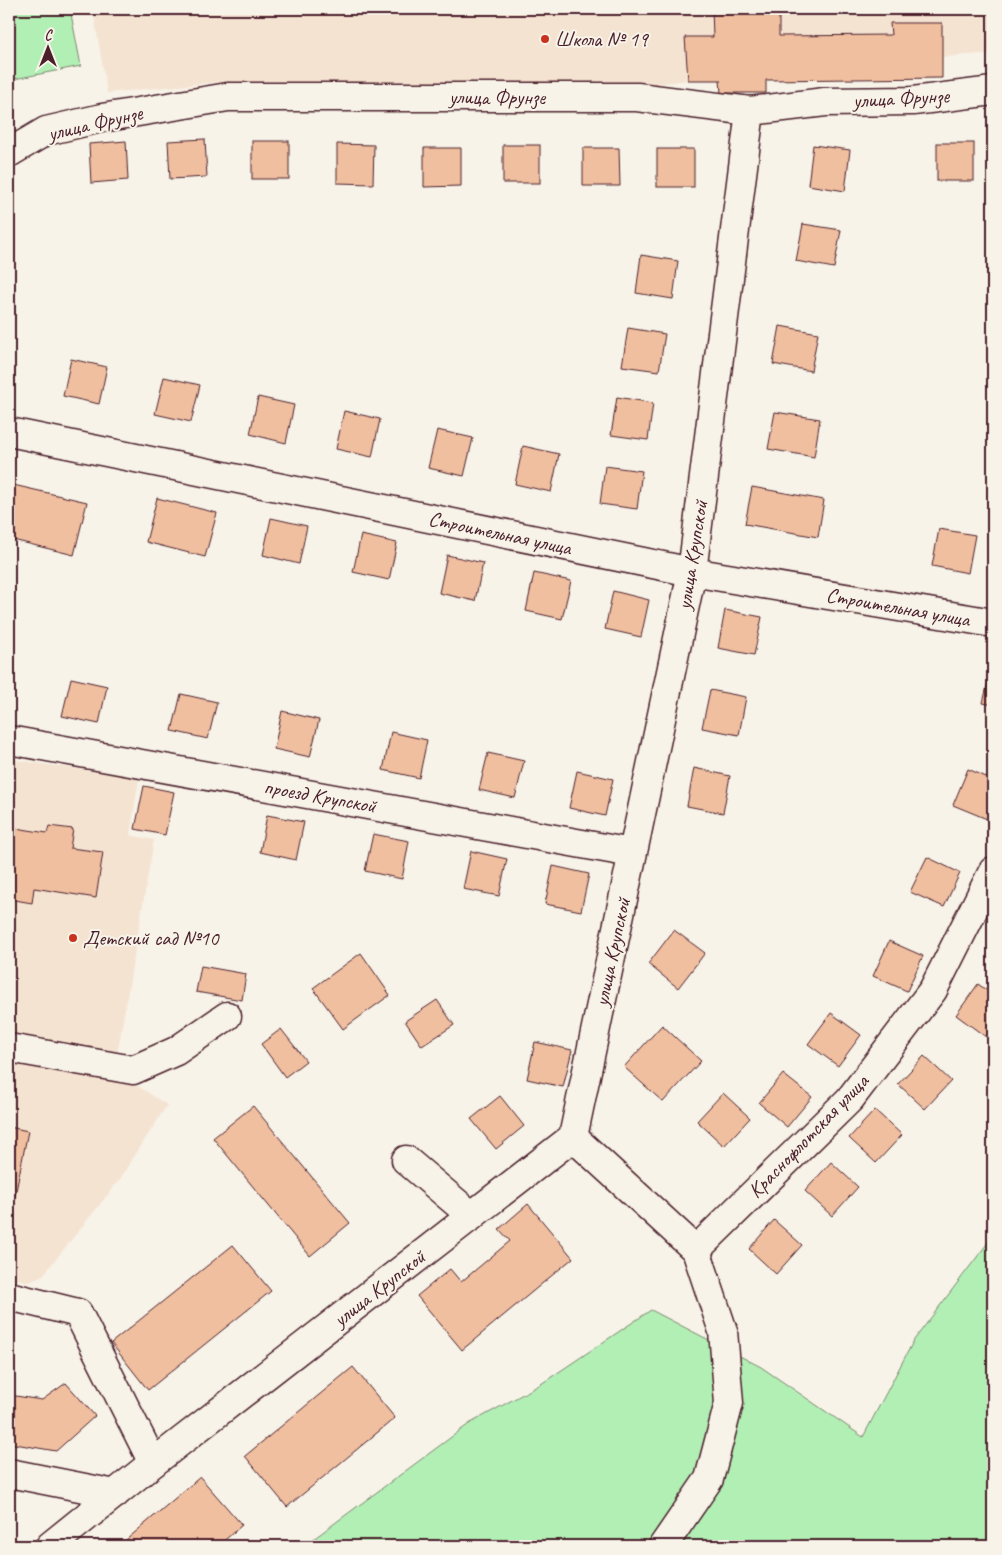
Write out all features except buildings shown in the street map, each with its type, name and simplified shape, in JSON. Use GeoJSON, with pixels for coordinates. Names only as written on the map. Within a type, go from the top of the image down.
{"type":"FeatureCollection","features":[{"type":"Feature","properties":{"kind":"street","name":"улица Фрунзе"},"geometry":{"type":"LineString","coordinates":[[9,153],[46,131],[102,118],[228,97],[637,97],[750,111],[825,102],[913,101],[993,91]]}},
{"type":"Feature","properties":{"kind":"street","name":"улица Крупской"},"geometry":{"type":"LineString","coordinates":[[50,1546],[153,1463],[573,1137],[692,572],[750,111]]}},
{"type":"Feature","properties":{"kind":"street","name":"Строительная улица"},"geometry":{"type":"LineString","coordinates":[[9,432],[692,572],[993,623]]}},
{"type":"Feature","properties":{"kind":"street","name":"проезд Крупской"},"geometry":{"type":"LineString","coordinates":[[9,740],[632,853]]}},
{"type":"Feature","properties":{"kind":"street","name":"Краснофлотская улица"},"geometry":{"type":"LineString","coordinates":[[696,1250],[850,1099],[933,990],[993,872]]}},
{"type":"Feature","properties":{"kind":"street"},"geometry":{"type":"LineString","coordinates":[[9,1048],[133,1070],[176,1051],[227,1016]]}},
{"type":"Feature","properties":{"kind":"street"},"geometry":{"type":"LineString","coordinates":[[573,1137],[696,1250],[723,1331],[730,1403],[709,1479],[663,1546]]}},
{"type":"Feature","properties":{"kind":"street"},"geometry":{"type":"LineString","coordinates":[[406,1160],[472,1216]]}},
{"type":"Feature","properties":{"kind":"street"},"geometry":{"type":"LineString","coordinates":[[9,1296],[78,1313],[153,1463]]}},
{"type":"Feature","properties":{"kind":"street"},"geometry":{"type":"LineString","coordinates":[[9,1473],[115,1494]]}},
{"type":"Feature","properties":{"kind":"shaded area","name":"Школа № 19"},"geometry":{"type":"Polygon","coordinates":[[[93,9],[993,9],[993,53],[943,57],[942,78],[766,80],[766,93],[721,93],[720,80],[688,80],[635,87],[219,82],[107,93],[93,9]]]}},
{"type":"Feature","properties":{"kind":"shaded area","name":"Детский сад №10"},"geometry":{"type":"Polygon","coordinates":[[[9,759],[139,778],[130,835],[154,840],[117,1055],[9,1037],[9,759]]]}},
{"type":"Feature","properties":{"kind":"shaded area"},"geometry":{"type":"Polygon","coordinates":[[[9,1060],[124,1077],[167,1105],[118,1182],[44,1274],[30,1282],[9,1277],[9,1060]]]}},
{"type":"Feature","properties":{"kind":"green space"},"geometry":{"type":"Polygon","coordinates":[[[9,9],[70,9],[81,66],[9,80],[9,9]]]}},
{"type":"Feature","properties":{"kind":"green space"},"geometry":{"type":"Polygon","coordinates":[[[993,1236],[993,1546],[312,1546],[312,1540],[469,1424],[541,1384],[651,1310],[761,1367],[863,1437],[914,1340],[993,1236]]]}},
{"type":"Feature","properties":{"kind":"place","name":"Школа № 19"},"geometry":{"type":"Point","coordinates":[545,39]}},
{"type":"Feature","properties":{"kind":"place","name":"Детский сад №10"},"geometry":{"type":"Point","coordinates":[73,938]}}]}
